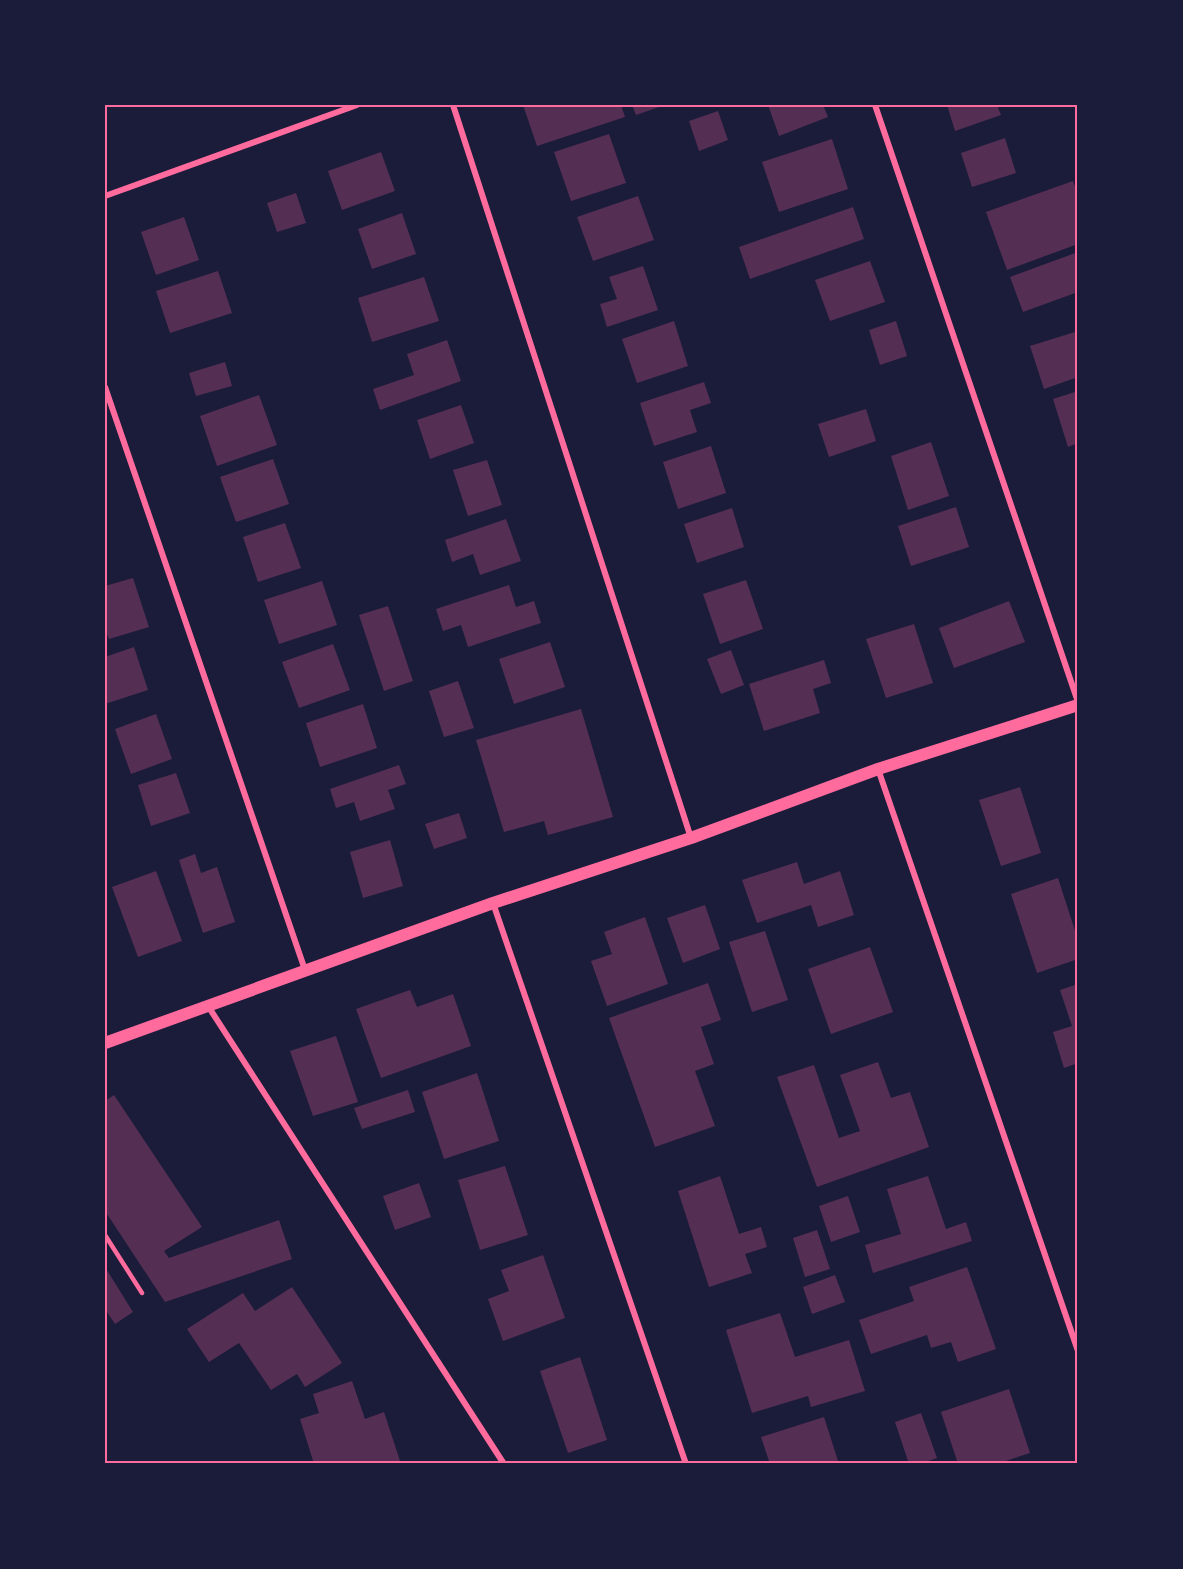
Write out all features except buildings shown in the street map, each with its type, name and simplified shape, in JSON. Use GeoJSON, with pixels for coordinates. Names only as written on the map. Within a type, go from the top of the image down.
{"type":"FeatureCollection","features":[{"type":"Feature","properties":{"kind":"main road"},"geometry":{"type":"LineString","coordinates":[[105,1043],[493,903],[691,838],[878,769],[1078,704]]}},
{"type":"Feature","properties":{"kind":"street"},"geometry":{"type":"LineString","coordinates":[[105,196],[357,105]]}},
{"type":"Feature","properties":{"kind":"street"},"geometry":{"type":"LineString","coordinates":[[453,105],[691,838]]}},
{"type":"Feature","properties":{"kind":"street"},"geometry":{"type":"LineString","coordinates":[[875,105],[1078,704]]}},
{"type":"Feature","properties":{"kind":"street"},"geometry":{"type":"LineString","coordinates":[[105,387],[306,971]]}},
{"type":"Feature","properties":{"kind":"street"},"geometry":{"type":"LineString","coordinates":[[878,769],[1078,1351]]}},
{"type":"Feature","properties":{"kind":"street"},"geometry":{"type":"LineString","coordinates":[[493,903],[686,1464]]}},
{"type":"Feature","properties":{"kind":"street"},"geometry":{"type":"LineString","coordinates":[[207,1006],[504,1464]]}},
{"type":"Feature","properties":{"kind":"lane"},"geometry":{"type":"LineString","coordinates":[[105,1236],[142,1293]]}}]}
